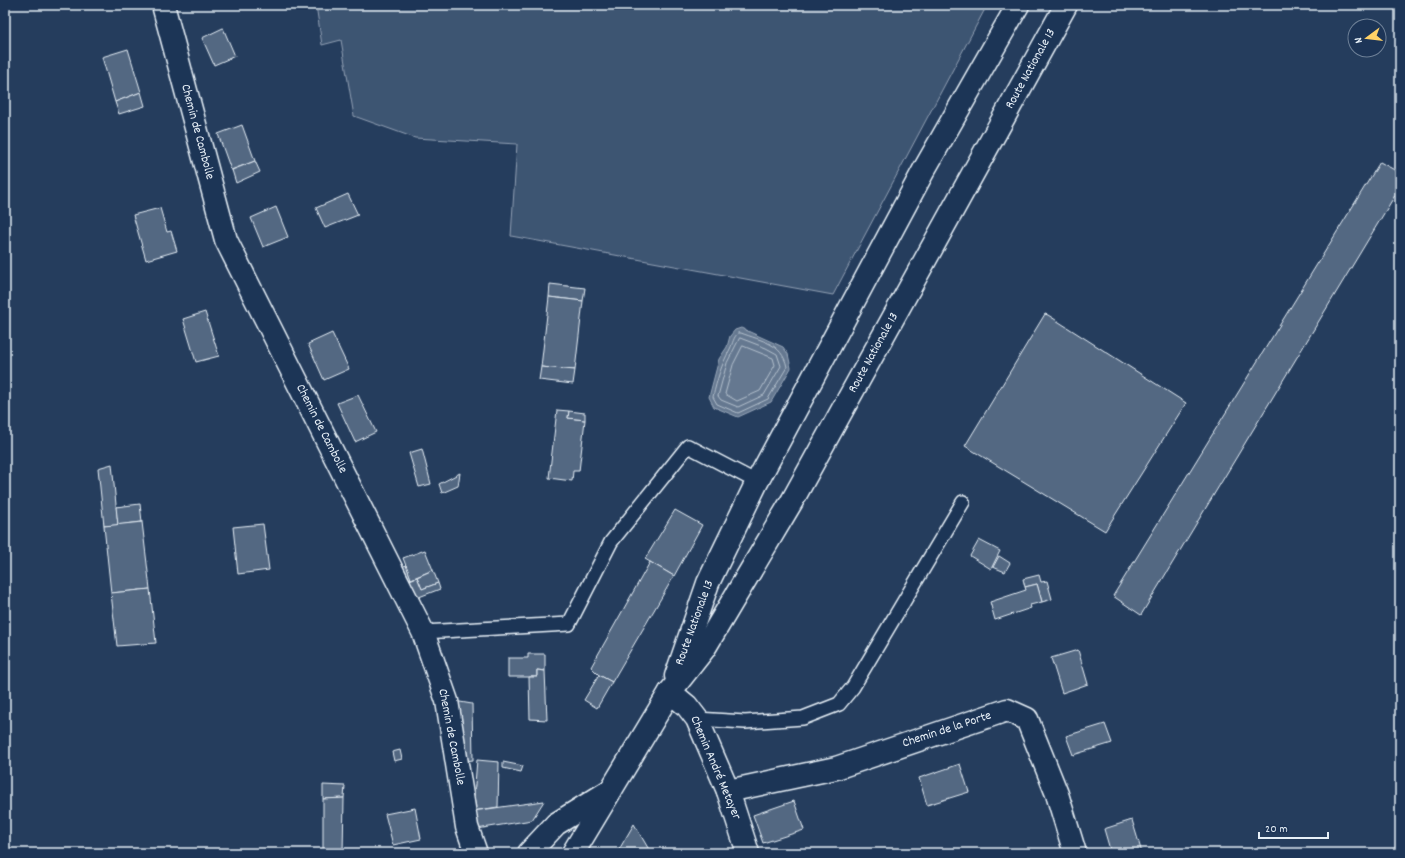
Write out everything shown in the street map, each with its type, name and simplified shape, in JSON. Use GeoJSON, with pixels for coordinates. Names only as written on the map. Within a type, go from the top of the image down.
{"type":"FeatureCollection","features":[{"type":"Feature","properties":{"kind":"main road","name":"Chemin de Cambolle"},"geometry":{"type":"LineString","coordinates":[[163,5],[226,240],[423,632],[447,701],[468,826],[476,853]]}},
{"type":"Feature","properties":{"kind":"main road","name":"Route Nationale 13"},"geometry":{"type":"LineString","coordinates":[[670,692],[708,583],[757,482],[926,168],[1018,5]]}},
{"type":"Feature","properties":{"kind":"main road","name":"Route Nationale 13"},"geometry":{"type":"LineString","coordinates":[[573,853],[670,692],[704,649],[792,501],[1066,5]]}},
{"type":"Feature","properties":{"kind":"main road","name":"Chemin André Metayer"},"geometry":{"type":"LineString","coordinates":[[670,692],[688,706],[697,719],[728,791],[748,853]]}},
{"type":"Feature","properties":{"kind":"main road","name":"Chemin de la Porte"},"geometry":{"type":"LineString","coordinates":[[728,791],[836,768],[1007,710],[1027,719],[1057,794],[1075,853]]}},
{"type":"Feature","properties":{"kind":"main road"},"geometry":{"type":"LineString","coordinates":[[529,853],[556,824],[611,790]]}},
{"type":"Feature","properties":{"kind":"lane"},"geometry":{"type":"LineString","coordinates":[[423,632],[569,624],[611,542],[688,446],[757,482]]}},
{"type":"Feature","properties":{"kind":"lane"},"geometry":{"type":"LineString","coordinates":[[697,719],[745,722],[803,718],[839,704],[853,687],[963,502]]}},
{"type":"Feature","properties":{"kind":"shaded area"},"geometry":{"type":"Polygon","coordinates":[[[316,5],[983,5],[985,9],[833,295],[511,236],[517,144],[415,138],[354,116],[341,40],[322,45],[316,5]]]}},
{"type":"Feature","properties":{"kind":"water"},"geometry":{"type":"Polygon","coordinates":[[[741,328],[783,347],[788,354],[791,368],[771,402],[738,417],[714,407],[709,397],[719,359],[727,347],[730,336],[735,330],[741,328]]]}},
{"type":"Feature","properties":{"kind":"building"},"geometry":{"type":"Polygon","coordinates":[[[223,28],[235,56],[214,65],[202,38],[223,28]]]}},
{"type":"Feature","properties":{"kind":"building"},"geometry":{"type":"Polygon","coordinates":[[[128,49],[141,92],[115,102],[102,57],[128,49]]]}},
{"type":"Feature","properties":{"kind":"building"},"geometry":{"type":"Polygon","coordinates":[[[141,92],[145,106],[119,114],[115,102],[141,92]]]}},
{"type":"Feature","properties":{"kind":"building"},"geometry":{"type":"Polygon","coordinates":[[[242,125],[255,161],[231,170],[218,134],[242,125]]]}},
{"type":"Feature","properties":{"kind":"building"},"geometry":{"type":"Polygon","coordinates":[[[255,161],[260,172],[236,183],[232,170],[255,161]]]}},
{"type":"Feature","properties":{"kind":"building"},"geometry":{"type":"Polygon","coordinates":[[[1380,162],[1400,173],[1400,187],[1141,615],[1113,596],[1380,162]]]}},
{"type":"Feature","properties":{"kind":"building"},"geometry":{"type":"Polygon","coordinates":[[[348,194],[358,215],[325,228],[316,208],[348,194]]]}},
{"type":"Feature","properties":{"kind":"building"},"geometry":{"type":"Polygon","coordinates":[[[276,207],[288,237],[263,247],[251,218],[276,207]]]}},
{"type":"Feature","properties":{"kind":"building"},"geometry":{"type":"Polygon","coordinates":[[[160,208],[167,232],[171,231],[177,251],[146,260],[133,215],[160,208]]]}},
{"type":"Feature","properties":{"kind":"building"},"geometry":{"type":"Polygon","coordinates":[[[550,284],[585,288],[583,301],[549,297],[550,284]]]}},
{"type":"Feature","properties":{"kind":"building"},"geometry":{"type":"Polygon","coordinates":[[[549,297],[583,301],[575,370],[541,367],[549,297]]]}},
{"type":"Feature","properties":{"kind":"building"},"geometry":{"type":"Polygon","coordinates":[[[205,312],[219,356],[196,362],[183,319],[205,312]]]}},
{"type":"Feature","properties":{"kind":"building"},"geometry":{"type":"Polygon","coordinates":[[[1045,314],[1186,403],[1105,531],[965,446],[1045,314]]]}},
{"type":"Feature","properties":{"kind":"building"},"geometry":{"type":"Polygon","coordinates":[[[332,333],[349,369],[324,380],[308,344],[332,333]]]}},
{"type":"Feature","properties":{"kind":"building"},"geometry":{"type":"Polygon","coordinates":[[[541,367],[575,370],[573,384],[539,380],[541,367]]]}},
{"type":"Feature","properties":{"kind":"building"},"geometry":{"type":"Polygon","coordinates":[[[358,395],[376,432],[355,442],[337,403],[358,395]]]}},
{"type":"Feature","properties":{"kind":"building"},"geometry":{"type":"Polygon","coordinates":[[[557,410],[569,411],[568,418],[585,420],[579,471],[573,471],[572,481],[549,478],[557,410]]]}},
{"type":"Feature","properties":{"kind":"building"},"geometry":{"type":"Polygon","coordinates":[[[569,411],[585,413],[585,420],[568,418],[569,411]]]}},
{"type":"Feature","properties":{"kind":"building"},"geometry":{"type":"Polygon","coordinates":[[[422,449],[431,484],[419,487],[409,453],[422,449]]]}},
{"type":"Feature","properties":{"kind":"building"},"geometry":{"type":"Polygon","coordinates":[[[112,464],[118,525],[104,526],[98,468],[112,464]]]}},
{"type":"Feature","properties":{"kind":"building"},"geometry":{"type":"Polygon","coordinates":[[[460,473],[458,486],[442,493],[439,484],[460,473]]]}},
{"type":"Feature","properties":{"kind":"building"},"geometry":{"type":"Polygon","coordinates":[[[140,504],[142,522],[118,525],[116,507],[140,504]]]}},
{"type":"Feature","properties":{"kind":"building"},"geometry":{"type":"Polygon","coordinates":[[[675,510],[702,525],[674,576],[645,559],[675,510]]]}},
{"type":"Feature","properties":{"kind":"building"},"geometry":{"type":"Polygon","coordinates":[[[142,522],[150,589],[111,593],[104,526],[142,522]]]}},
{"type":"Feature","properties":{"kind":"building"},"geometry":{"type":"Polygon","coordinates":[[[263,524],[269,570],[238,574],[233,527],[263,524]]]}},
{"type":"Feature","properties":{"kind":"building"},"geometry":{"type":"Polygon","coordinates":[[[979,540],[1000,551],[991,569],[970,556],[979,540]]]}},
{"type":"Feature","properties":{"kind":"building"},"geometry":{"type":"Polygon","coordinates":[[[425,550],[433,570],[411,579],[403,558],[425,550]]]}},
{"type":"Feature","properties":{"kind":"building"},"geometry":{"type":"Polygon","coordinates":[[[999,556],[1010,563],[1005,572],[993,567],[999,556]]]}},
{"type":"Feature","properties":{"kind":"building"},"geometry":{"type":"Polygon","coordinates":[[[650,562],[674,576],[612,682],[599,675],[591,667],[650,562]]]}},
{"type":"Feature","properties":{"kind":"building"},"geometry":{"type":"Polygon","coordinates":[[[406,565],[411,579],[400,584],[395,570],[406,565]]]}},
{"type":"Feature","properties":{"kind":"building"},"geometry":{"type":"Polygon","coordinates":[[[433,570],[438,583],[422,589],[417,577],[433,570]]]}},
{"type":"Feature","properties":{"kind":"building"},"geometry":{"type":"Polygon","coordinates":[[[1039,575],[1041,582],[1047,581],[1052,599],[1042,602],[1037,584],[1025,587],[1023,579],[1039,575]]]}},
{"type":"Feature","properties":{"kind":"building"},"geometry":{"type":"Polygon","coordinates":[[[417,577],[422,589],[438,583],[440,589],[419,597],[419,601],[400,584],[417,577]]]}},
{"type":"Feature","properties":{"kind":"building"},"geometry":{"type":"Polygon","coordinates":[[[1037,584],[1042,602],[1030,605],[1031,608],[995,620],[990,602],[1026,590],[1025,587],[1037,584]]]}},
{"type":"Feature","properties":{"kind":"building"},"geometry":{"type":"Polygon","coordinates":[[[150,589],[156,643],[117,646],[111,593],[150,589]]]}},
{"type":"Feature","properties":{"kind":"building"},"geometry":{"type":"Polygon","coordinates":[[[1078,650],[1088,684],[1062,693],[1051,658],[1078,650]]]}},
{"type":"Feature","properties":{"kind":"building"},"geometry":{"type":"Polygon","coordinates":[[[528,654],[545,654],[545,671],[537,670],[537,677],[508,677],[508,658],[528,658],[528,654]]]}},
{"type":"Feature","properties":{"kind":"building"},"geometry":{"type":"Polygon","coordinates":[[[537,670],[545,671],[547,720],[530,719],[529,677],[537,677],[537,670]]]}},
{"type":"Feature","properties":{"kind":"building"},"geometry":{"type":"Polygon","coordinates":[[[599,675],[612,682],[597,708],[584,700],[599,675]]]}},
{"type":"Feature","properties":{"kind":"building"},"geometry":{"type":"Polygon","coordinates":[[[454,701],[472,704],[473,760],[457,762],[454,701]]]}},
{"type":"Feature","properties":{"kind":"building"},"geometry":{"type":"Polygon","coordinates":[[[1105,724],[1112,743],[1073,755],[1066,736],[1105,724]]]}},
{"type":"Feature","properties":{"kind":"building"},"geometry":{"type":"Polygon","coordinates":[[[400,750],[402,759],[394,761],[392,752],[400,750]]]}},
{"type":"Feature","properties":{"kind":"building"},"geometry":{"type":"Polygon","coordinates":[[[477,760],[499,762],[498,807],[466,812],[463,798],[474,796],[477,760]]]}},
{"type":"Feature","properties":{"kind":"building"},"geometry":{"type":"Polygon","coordinates":[[[503,762],[523,766],[521,772],[503,768],[503,762]]]}},
{"type":"Feature","properties":{"kind":"building"},"geometry":{"type":"Polygon","coordinates":[[[960,764],[969,792],[927,805],[919,778],[960,764]]]}},
{"type":"Feature","properties":{"kind":"building"},"geometry":{"type":"Polygon","coordinates":[[[323,785],[345,786],[344,798],[323,799],[323,785]]]}},
{"type":"Feature","properties":{"kind":"building"},"geometry":{"type":"Polygon","coordinates":[[[344,798],[343,853],[323,853],[323,799],[344,798]]]}},
{"type":"Feature","properties":{"kind":"building"},"geometry":{"type":"Polygon","coordinates":[[[544,801],[532,820],[471,830],[466,812],[544,801]]]}},
{"type":"Feature","properties":{"kind":"building"},"geometry":{"type":"Polygon","coordinates":[[[794,801],[804,830],[763,843],[753,815],[794,801]]]}},
{"type":"Feature","properties":{"kind":"building"},"geometry":{"type":"Polygon","coordinates":[[[415,808],[421,839],[393,845],[385,814],[415,808]]]}},
{"type":"Feature","properties":{"kind":"building"},"geometry":{"type":"Polygon","coordinates":[[[1132,820],[1142,853],[1111,853],[1104,829],[1132,820]]]}},
{"type":"Feature","properties":{"kind":"building"},"geometry":{"type":"Polygon","coordinates":[[[634,824],[651,853],[617,853],[634,824]]]}}]}
